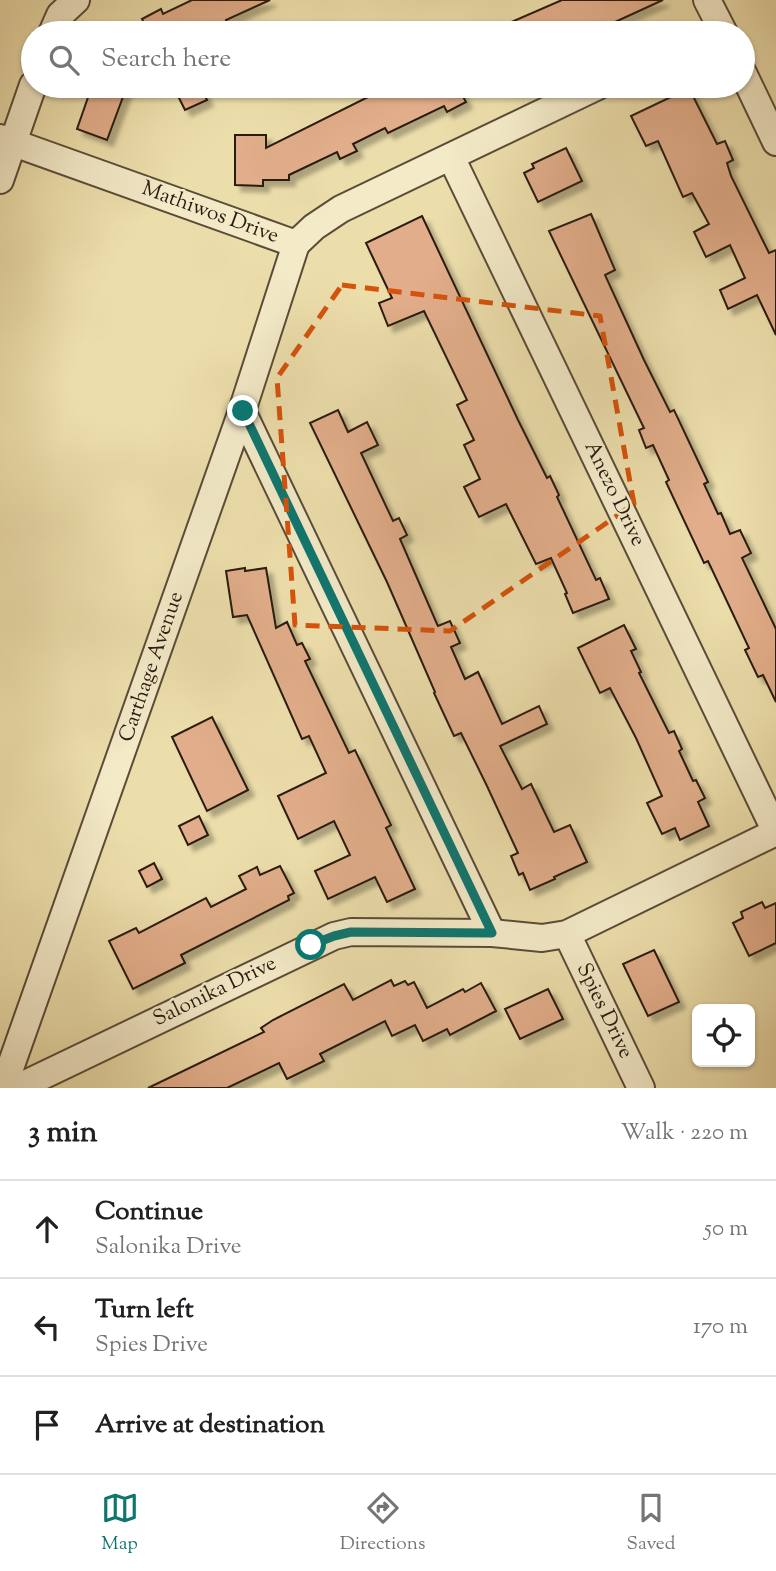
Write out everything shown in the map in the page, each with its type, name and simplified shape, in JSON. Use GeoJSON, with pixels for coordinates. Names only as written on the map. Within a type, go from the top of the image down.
{"type":"FeatureCollection","features":[{"type":"Feature","properties":{"kind":"street"},"geometry":{"type":"LineString","coordinates":[[57,21],[76,0]]}},
{"type":"Feature","properties":{"kind":"street"},"geometry":{"type":"LineString","coordinates":[[707,0],[714,21]]}},
{"type":"Feature","properties":{"kind":"street"},"geometry":{"type":"LineString","coordinates":[[0,180],[7,141],[27,98]]}},
{"type":"Feature","properties":{"kind":"street","name":"Mathiwos Drive"},"geometry":{"type":"LineString","coordinates":[[7,141],[296,244],[314,227],[341,209],[573,98]]}},
{"type":"Feature","properties":{"kind":"street"},"geometry":{"type":"LineString","coordinates":[[755,98],[776,142]]}},
{"type":"Feature","properties":{"kind":"street","name":"Anezo Drive"},"geometry":{"type":"LineString","coordinates":[[452,157],[776,832]]}},
{"type":"Feature","properties":{"kind":"street","name":"Carthage Avenue"},"geometry":{"type":"LineString","coordinates":[[3,1088],[243,411],[296,244]]}},
{"type":"Feature","properties":{"kind":"street"},"geometry":{"type":"LineString","coordinates":[[243,411],[492,933]]}},
{"type":"Feature","properties":{"kind":"street","name":"Salonika Drive"},"geometry":{"type":"LineString","coordinates":[[17,1088],[334,936],[351,932],[492,933],[542,938],[567,934],[776,832]]}},
{"type":"Feature","properties":{"kind":"street","name":"Spies Drive"},"geometry":{"type":"LineString","coordinates":[[567,934],[641,1088]]}},
{"type":"Feature","properties":{"kind":"highlighted area"},"geometry":{"type":"Polygon","coordinates":[[[342,285],[600,316],[634,504],[450,631],[295,625],[277,378],[342,285]]]}},
{"type":"Feature","properties":{"kind":"building"},"geometry":{"type":"Polygon","coordinates":[[[192,0],[270,0],[226,21],[142,19],[161,9],[163,14],[192,0]]]}},
{"type":"Feature","properties":{"kind":"building"},"geometry":{"type":"Polygon","coordinates":[[[562,0],[663,0],[617,21],[514,21],[562,0]]]}},
{"type":"Feature","properties":{"kind":"building"},"geometry":{"type":"Polygon","coordinates":[[[88,98],[123,98],[107,140],[77,129],[88,98]]]}},
{"type":"Feature","properties":{"kind":"building"},"geometry":{"type":"Polygon","coordinates":[[[179,98],[206,98],[207,100],[185,110],[179,98]]]}},
{"type":"Feature","properties":{"kind":"building"},"geometry":{"type":"Polygon","coordinates":[[[366,98],[464,98],[466,102],[447,112],[444,106],[388,133],[385,128],[353,144],[357,151],[340,159],[337,152],[289,175],[289,180],[263,180],[263,186],[235,185],[235,135],[266,135],[266,148],[366,98]]]}},
{"type":"Feature","properties":{"kind":"building"},"geometry":{"type":"Polygon","coordinates":[[[669,98],[694,98],[717,144],[725,141],[733,160],[727,163],[731,176],[769,253],[776,250],[776,335],[757,295],[728,309],[720,290],[745,278],[730,245],[706,257],[694,232],[709,224],[692,193],[683,197],[658,141],[646,146],[631,116],[669,98]]]}},
{"type":"Feature","properties":{"kind":"building"},"geometry":{"type":"Polygon","coordinates":[[[566,148],[582,181],[538,202],[524,173],[534,168],[532,164],[566,148]]]}},
{"type":"Feature","properties":{"kind":"building"},"geometry":{"type":"Polygon","coordinates":[[[591,214],[615,270],[605,275],[644,360],[670,412],[674,410],[708,482],[704,484],[718,514],[721,513],[730,534],[740,530],[751,553],[742,558],[776,629],[776,702],[763,675],[758,677],[745,650],[749,648],[708,561],[704,563],[666,482],[669,480],[653,445],[646,448],[639,430],[644,428],[549,231],[591,214]]]}},
{"type":"Feature","properties":{"kind":"building"},"geometry":{"type":"Polygon","coordinates":[[[422,216],[518,420],[547,478],[550,476],[596,580],[600,578],[609,599],[573,613],[551,558],[536,564],[506,504],[479,517],[464,487],[480,479],[464,445],[474,440],[457,405],[467,400],[424,311],[388,326],[379,303],[392,298],[366,243],[422,216]]]}},
{"type":"Feature","properties":{"kind":"building"},"geometry":{"type":"Polygon","coordinates":[[[338,410],[348,432],[367,422],[378,445],[361,453],[393,521],[399,518],[407,535],[400,539],[438,626],[450,621],[460,643],[451,647],[465,679],[478,672],[502,724],[539,706],[547,724],[500,746],[522,789],[531,784],[554,832],[570,825],[587,862],[530,890],[523,873],[519,875],[511,856],[518,853],[487,786],[461,733],[454,736],[387,582],[310,423],[338,410]]]}},
{"type":"Feature","properties":{"kind":"building"},"geometry":{"type":"Polygon","coordinates":[[[245,568],[245,571],[266,568],[276,628],[287,622],[297,645],[302,643],[310,659],[305,661],[349,753],[355,750],[391,825],[386,828],[415,889],[387,902],[375,877],[328,899],[315,871],[350,855],[334,821],[298,839],[278,796],[326,773],[309,736],[302,739],[247,615],[233,617],[226,571],[245,568]]]}},
{"type":"Feature","properties":{"kind":"building"},"geometry":{"type":"Polygon","coordinates":[[[624,625],[636,649],[631,651],[641,672],[639,673],[669,733],[674,731],[682,749],[679,751],[693,781],[696,780],[705,798],[698,802],[709,826],[680,840],[675,828],[662,834],[647,803],[662,796],[636,738],[610,688],[600,693],[578,648],[624,625]]]}},
{"type":"Feature","properties":{"kind":"building"},"geometry":{"type":"Polygon","coordinates":[[[212,717],[248,790],[207,811],[172,737],[212,717]]]}},
{"type":"Feature","properties":{"kind":"building"},"geometry":{"type":"Polygon","coordinates":[[[199,816],[208,835],[188,845],[179,826],[199,816]]]}},
{"type":"Feature","properties":{"kind":"building"},"geometry":{"type":"Polygon","coordinates":[[[154,863],[162,879],[147,887],[139,871],[154,863]]]}},
{"type":"Feature","properties":{"kind":"building"},"geometry":{"type":"Polygon","coordinates":[[[280,866],[294,893],[288,896],[289,900],[181,955],[185,963],[133,989],[109,941],[136,928],[139,933],[206,898],[211,907],[246,889],[239,876],[257,867],[260,875],[280,866]]]}},
{"type":"Feature","properties":{"kind":"building"},"geometry":{"type":"Polygon","coordinates":[[[762,902],[765,908],[776,903],[776,943],[749,956],[733,923],[743,918],[741,912],[762,902]]]}},
{"type":"Feature","properties":{"kind":"building"},"geometry":{"type":"Polygon","coordinates":[[[654,950],[679,1002],[648,1016],[623,964],[654,950]]]}},
{"type":"Feature","properties":{"kind":"building"},"geometry":{"type":"Polygon","coordinates":[[[391,980],[394,986],[405,981],[408,985],[414,982],[427,1008],[463,989],[465,992],[481,983],[496,1011],[450,1035],[447,1029],[423,1041],[415,1025],[392,1036],[385,1021],[320,1054],[324,1061],[287,1079],[279,1063],[227,1088],[148,1088],[264,1032],[261,1028],[273,1020],[344,984],[353,1000],[391,980]]]}},
{"type":"Feature","properties":{"kind":"building"},"geometry":{"type":"Polygon","coordinates":[[[548,989],[563,1019],[520,1039],[505,1009],[548,989]]]}},
{"type":"Feature","properties":{"kind":"route"},"geometry":{"type":"LineString","coordinates":[[243,411],[492,933],[351,932],[311,945]]}}]}
